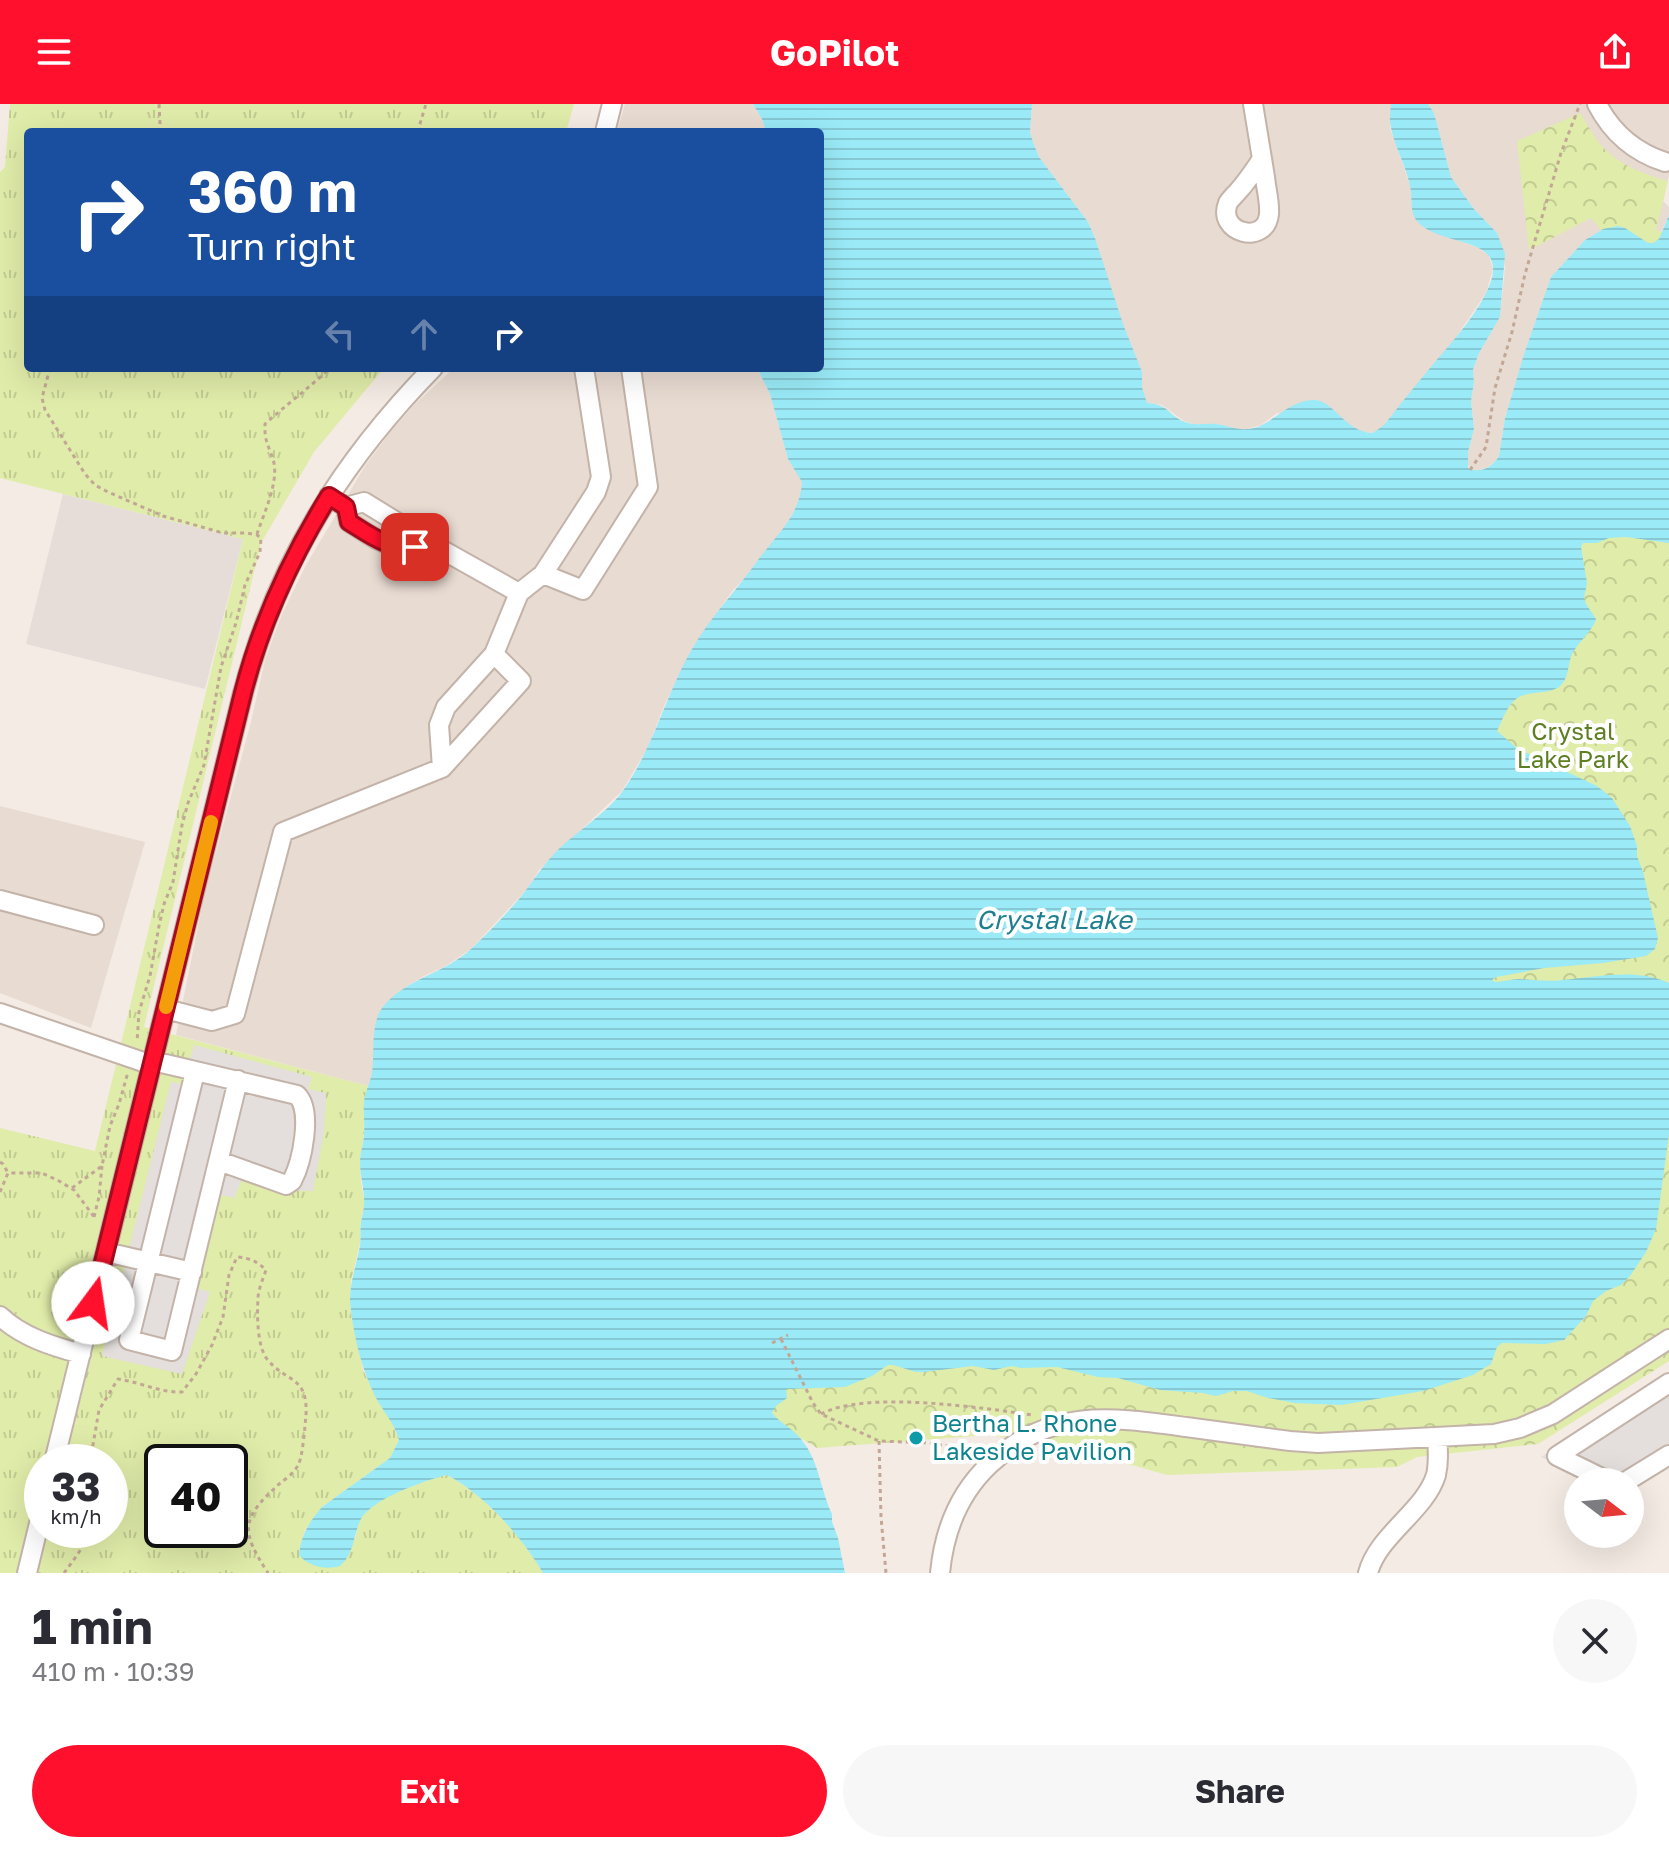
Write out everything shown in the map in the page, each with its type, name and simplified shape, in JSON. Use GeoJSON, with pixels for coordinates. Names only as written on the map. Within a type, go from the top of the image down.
{"type":"FeatureCollection","features":[{"type":"Feature","properties":{"kind":"street"},"geometry":{"type":"LineString","coordinates":[[606,128],[612,104]]}},
{"type":"Feature","properties":{"kind":"street"},"geometry":{"type":"LineString","coordinates":[[1253,104],[1262,159]]}},
{"type":"Feature","properties":{"kind":"street"},"geometry":{"type":"LineString","coordinates":[[1597,104],[1609,124],[1627,143],[1649,157],[1665,162]]}},
{"type":"Feature","properties":{"kind":"street"},"geometry":{"type":"LineString","coordinates":[[58,1444],[249,668],[264,623],[282,580],[329,496],[367,442],[429,372]]}},
{"type":"Feature","properties":{"kind":"street"},"geometry":{"type":"LineString","coordinates":[[442,768],[439,725],[446,707],[494,654],[519,593],[543,574],[596,492],[601,477],[585,372]]}},
{"type":"Feature","properties":{"kind":"street"},"geometry":{"type":"LineString","coordinates":[[543,574],[583,590],[648,487],[632,372]]}},
{"type":"Feature","properties":{"kind":"street"},"geometry":{"type":"LineString","coordinates":[[329,496],[346,507],[349,522],[384,543],[439,548],[519,593]]}},
{"type":"Feature","properties":{"kind":"street"},"geometry":{"type":"LineString","coordinates":[[166,1009],[212,1021],[235,1014],[283,832],[442,768],[521,681],[494,654]]}},
{"type":"Feature","properties":{"kind":"street"},"geometry":{"type":"LineString","coordinates":[[0,900],[94,925]]}},
{"type":"Feature","properties":{"kind":"street"},"geometry":{"type":"LineString","coordinates":[[0,1013],[152,1063],[238,1080],[297,1095],[303,1101],[303,1142],[292,1181],[286,1185],[219,1161]]}},
{"type":"Feature","properties":{"kind":"street"},"geometry":{"type":"LineString","coordinates":[[195,1072],[129,1340],[172,1351],[238,1080]]}},
{"type":"Feature","properties":{"kind":"street"},"geometry":{"type":"LineString","coordinates":[[108,1245],[148,1262],[192,1272]]}},
{"type":"Feature","properties":{"kind":"street"},"geometry":{"type":"LineString","coordinates":[[0,1316],[10,1326],[34,1338],[81,1354]]}},
{"type":"Feature","properties":{"kind":"street"},"geometry":{"type":"LineString","coordinates":[[940,1573],[951,1521],[962,1498],[981,1472],[1024,1439],[1053,1426],[1084,1419],[1133,1420],[1333,1443],[1494,1434],[1543,1420],[1669,1339]]}},
{"type":"Feature","properties":{"kind":"street"},"geometry":{"type":"LineString","coordinates":[[1581,1468],[1557,1456],[1669,1383]]}},
{"type":"Feature","properties":{"kind":"street"},"geometry":{"type":"LineString","coordinates":[[1368,1573],[1374,1555],[1431,1487],[1438,1463],[1437,1437]]}},
{"type":"Feature","properties":{"kind":"street"},"geometry":{"type":"LineString","coordinates":[[1644,1470],[1669,1455]]}},
{"type":"Feature","properties":{"kind":"street"},"geometry":{"type":"LineString","coordinates":[[27,1573],[33,1548]]}},
{"type":"Feature","properties":{"kind":"path"},"geometry":{"type":"LineString","coordinates":[[159,104],[160,128]]}},
{"type":"Feature","properties":{"kind":"path"},"geometry":{"type":"LineString","coordinates":[[419,128],[426,104]]}},
{"type":"Feature","properties":{"kind":"path"},"geometry":{"type":"LineString","coordinates":[[1470,470],[1486,447],[1495,388],[1525,274],[1561,153],[1580,104]]}},
{"type":"Feature","properties":{"kind":"path"},"geometry":{"type":"LineString","coordinates":[[49,372],[42,398],[45,410],[95,485],[163,516],[223,533],[247,533],[261,538],[260,552],[245,585],[221,667],[204,765],[182,825],[173,882],[164,904],[150,976],[139,1012],[135,1048]]}},
{"type":"Feature","properties":{"kind":"path"},"geometry":{"type":"LineString","coordinates":[[257,535],[275,481],[274,463],[264,439],[265,424],[326,372]]}},
{"type":"Feature","properties":{"kind":"path"},"geometry":{"type":"LineString","coordinates":[[94,1217],[110,1126],[129,1068]]}},
{"type":"Feature","properties":{"kind":"path"},"geometry":{"type":"LineString","coordinates":[[0,1162],[8,1173]]}},
{"type":"Feature","properties":{"kind":"path"},"geometry":{"type":"LineString","coordinates":[[72,1188],[102,1166]]}},
{"type":"Feature","properties":{"kind":"path"},"geometry":{"type":"LineString","coordinates":[[8,1173],[42,1173],[72,1188],[94,1217],[108,1245]]}},
{"type":"Feature","properties":{"kind":"path"},"geometry":{"type":"LineString","coordinates":[[0,1192],[8,1173]]}},
{"type":"Feature","properties":{"kind":"path"},"geometry":{"type":"LineString","coordinates":[[93,1444],[99,1410],[118,1379],[160,1391],[182,1392],[212,1345],[223,1317],[229,1275],[237,1257],[259,1263],[266,1270],[258,1297],[261,1349],[277,1369],[299,1383],[305,1394],[306,1414],[299,1464],[256,1507],[249,1521],[248,1535],[268,1573]]}},
{"type":"Feature","properties":{"kind":"path"},"geometry":{"type":"LineString","coordinates":[[772,1343],[788,1335]]}},
{"type":"Feature","properties":{"kind":"path"},"geometry":{"type":"LineString","coordinates":[[781,1339],[821,1414],[879,1441],[949,1446],[981,1472]]}},
{"type":"Feature","properties":{"kind":"path"},"geometry":{"type":"LineString","coordinates":[[821,1414],[834,1407],[877,1402],[974,1407],[1041,1416]]}},
{"type":"Feature","properties":{"kind":"path"},"geometry":{"type":"LineString","coordinates":[[879,1441],[886,1573]]}},
{"type":"Feature","properties":{"kind":"path"},"geometry":{"type":"LineString","coordinates":[[64,1573],[81,1548]]}},
{"type":"Feature","properties":{"kind":"shaded area"},"geometry":{"type":"Polygon","coordinates":[[[625,104],[753,104],[765,128],[618,128],[625,104]]]}},
{"type":"Feature","properties":{"kind":"shaded area"},"geometry":{"type":"Polygon","coordinates":[[[1032,104],[1391,104],[1390,128],[1411,188],[1412,206],[1425,228],[1479,248],[1489,256],[1493,269],[1486,293],[1452,343],[1379,431],[1359,431],[1341,419],[1277,413],[1261,425],[1243,430],[1184,421],[1162,405],[1147,403],[1142,372],[1122,324],[1095,238],[1088,222],[1039,157],[1033,142],[1030,132],[1032,104]]]}},
{"type":"Feature","properties":{"kind":"shaded area"},"geometry":{"type":"Polygon","coordinates":[[[1428,104],[1669,104],[1669,175],[1663,201],[1669,207],[1669,215],[1658,239],[1603,229],[1585,240],[1551,277],[1505,418],[1499,456],[1488,467],[1479,470],[1470,470],[1467,463],[1474,429],[1471,401],[1473,371],[1479,353],[1500,317],[1505,267],[1497,233],[1474,209],[1451,177],[1434,113],[1428,104]]]}},
{"type":"Feature","properties":{"kind":"shaded area"},"geometry":{"type":"Polygon","coordinates":[[[450,372],[759,372],[770,394],[788,459],[801,477],[802,492],[781,534],[733,590],[693,647],[647,749],[622,791],[539,870],[528,888],[471,949],[405,987],[368,1086],[176,1035],[205,892],[265,660],[282,614],[306,565],[365,466],[416,403],[450,372]]]}},
{"type":"Feature","properties":{"kind":"shaded area"},"geometry":{"type":"Polygon","coordinates":[[[63,494],[243,539],[205,689],[26,644],[63,494]]]}},
{"type":"Feature","properties":{"kind":"shaded area"},"geometry":{"type":"Polygon","coordinates":[[[0,806],[145,842],[91,1028],[0,993],[0,806]]]}},
{"type":"Feature","properties":{"kind":"shaded area"},"geometry":{"type":"Polygon","coordinates":[[[194,1045],[312,1077],[308,1089],[326,1093],[324,1132],[313,1191],[298,1191],[245,1172],[234,1198],[220,1195],[193,1287],[210,1292],[182,1374],[102,1356],[171,1082],[183,1084],[194,1045]]]}},
{"type":"Feature","properties":{"kind":"shaded area"},"geometry":{"type":"Polygon","coordinates":[[[1669,1374],[1669,1464],[1644,1482],[1644,1468],[1564,1468],[1541,1457],[1669,1374]]]}},
{"type":"Feature","properties":{"kind":"green space"},"geometry":{"type":"Polygon","coordinates":[[[10,104],[574,104],[567,128],[24,128],[24,372],[381,372],[314,452],[261,543],[144,1027],[368,1086],[360,1162],[365,1203],[351,1282],[350,1308],[363,1370],[390,1417],[399,1440],[390,1458],[322,1507],[305,1530],[299,1551],[355,1539],[360,1520],[380,1501],[447,1475],[475,1493],[501,1518],[525,1545],[543,1573],[0,1573],[0,1128],[95,1151],[243,539],[0,478],[0,172],[5,167],[10,104]]]}},
{"type":"Feature","properties":{"kind":"green space","name":"Crystal Lake Park"},"geometry":{"type":"Polygon","coordinates":[[[1580,113],[1598,141],[1615,158],[1641,172],[1668,181],[1656,230],[1669,234],[1669,1020],[1470,993],[1487,803],[1484,687],[1644,282],[1591,218],[1529,250],[1517,141],[1580,113]]]}},
{"type":"Feature","properties":{"kind":"green space"},"geometry":{"type":"Polygon","coordinates":[[[1669,1088],[1669,1361],[1538,1444],[1417,1457],[1397,1467],[1167,1475],[1062,1445],[988,1435],[817,1448],[756,1411],[778,1381],[1669,1088]]]}},
{"type":"Feature","properties":{"kind":"water","name":"Crystal Lake"},"geometry":{"type":"Polygon","coordinates":[[[753,104],[1032,104],[1030,132],[1033,142],[1039,157],[1088,222],[1095,238],[1142,372],[1147,403],[1161,406],[1189,423],[1243,429],[1264,424],[1296,404],[1315,400],[1328,405],[1355,428],[1373,433],[1384,425],[1466,324],[1485,295],[1493,275],[1492,261],[1484,252],[1428,230],[1413,213],[1411,190],[1390,125],[1391,104],[1428,104],[1434,113],[1451,177],[1474,209],[1497,233],[1505,254],[1500,317],[1473,370],[1471,401],[1474,429],[1468,452],[1468,468],[1477,470],[1489,466],[1499,456],[1505,418],[1551,277],[1585,240],[1603,229],[1618,226],[1653,243],[1659,239],[1669,215],[1669,543],[1626,537],[1583,543],[1587,583],[1584,598],[1596,619],[1594,624],[1572,654],[1562,684],[1553,690],[1516,699],[1497,731],[1518,749],[1597,786],[1612,798],[1630,826],[1637,846],[1658,938],[1655,949],[1646,956],[1544,968],[1492,980],[1552,981],[1630,975],[1669,983],[1669,1134],[1656,1229],[1630,1276],[1621,1285],[1593,1301],[1586,1316],[1564,1340],[1546,1344],[1502,1343],[1497,1347],[1491,1364],[1473,1375],[1423,1391],[1341,1405],[1295,1403],[1247,1391],[1216,1396],[1160,1390],[1118,1378],[1098,1377],[1057,1367],[1012,1366],[994,1370],[973,1366],[916,1372],[893,1365],[845,1387],[786,1389],[787,1398],[772,1413],[801,1438],[813,1459],[832,1514],[845,1573],[543,1573],[501,1518],[475,1493],[447,1475],[412,1486],[374,1506],[360,1521],[345,1561],[335,1567],[318,1566],[299,1555],[310,1524],[322,1507],[390,1458],[399,1440],[367,1377],[357,1345],[350,1303],[364,1206],[360,1162],[364,1102],[372,1073],[378,1015],[402,990],[450,964],[472,948],[509,911],[555,853],[622,792],[644,755],[679,674],[700,636],[785,526],[800,494],[802,482],[788,459],[770,394],[759,372],[824,372],[824,128],[765,128],[753,104]]]}},
{"type":"Feature","properties":{"kind":"slow traffic"},"geometry":{"type":"LineString","coordinates":[[166,1007],[211,822]]}},
{"type":"Feature","properties":{"kind":"place","name":"Bertha L. Rhone Lakeside Pavilion"},"geometry":{"type":"Point","coordinates":[916,1438]}},
{"type":"Feature","properties":{"kind":"route"},"geometry":{"type":"LineString","coordinates":[[93,1303],[249,668],[276,593],[329,496],[346,507],[349,522],[376,539],[392,546],[415,547]]}}]}
